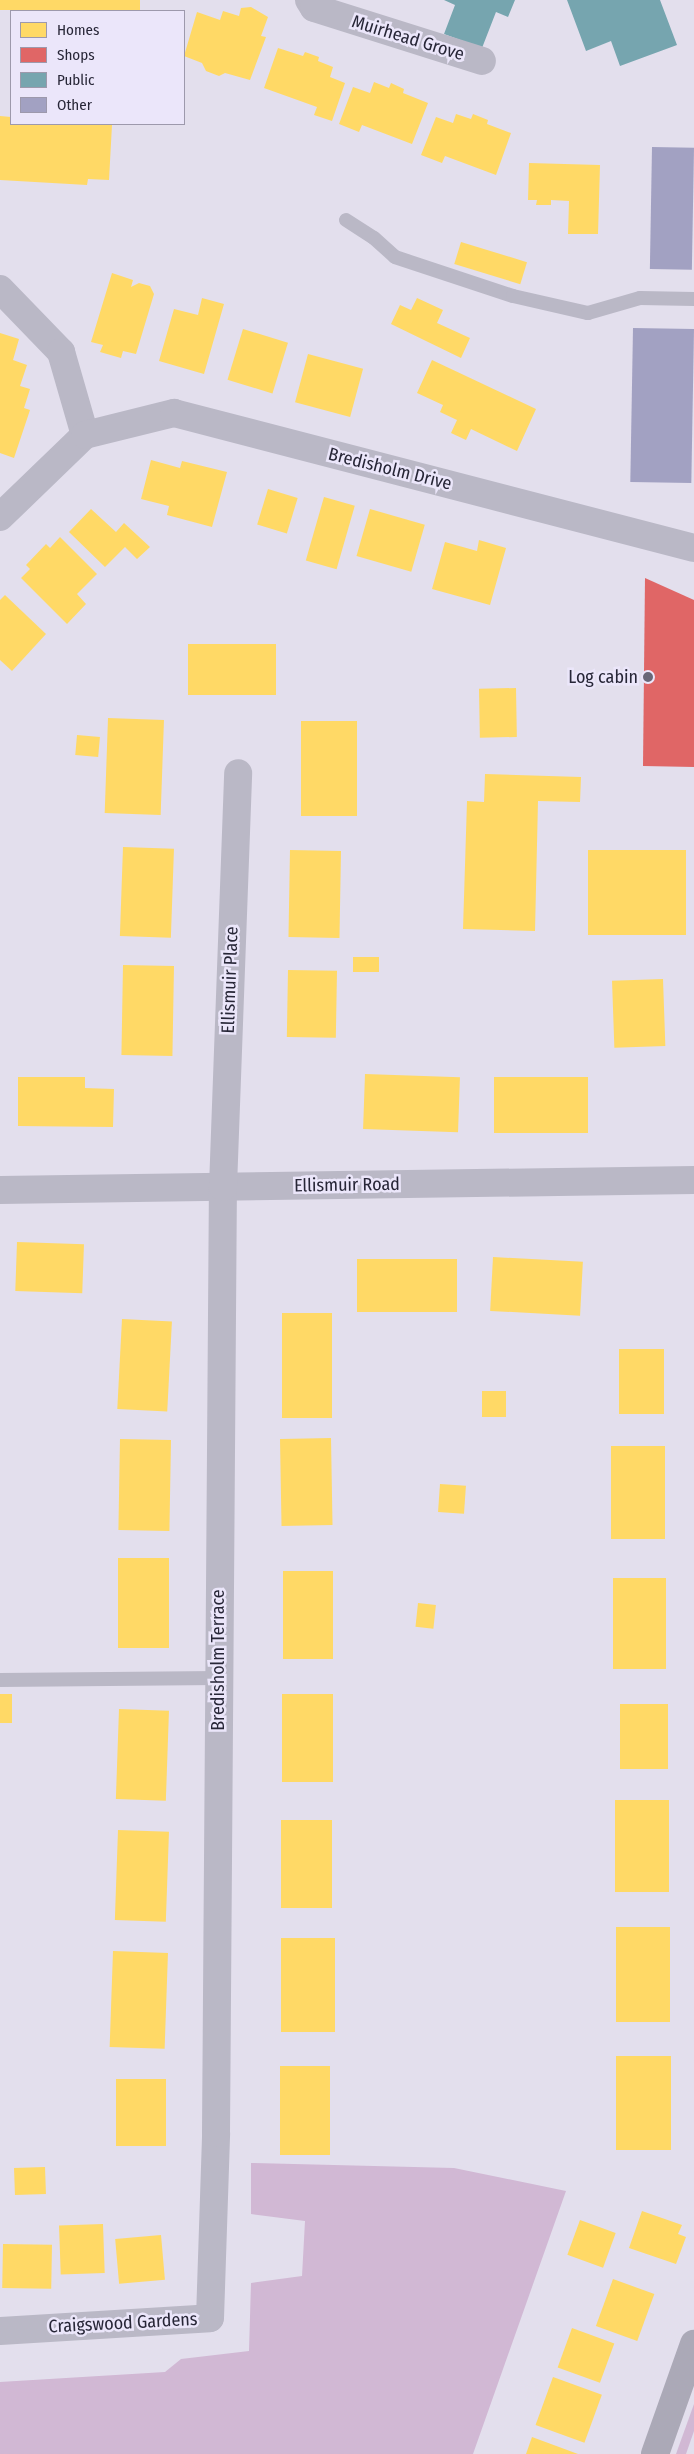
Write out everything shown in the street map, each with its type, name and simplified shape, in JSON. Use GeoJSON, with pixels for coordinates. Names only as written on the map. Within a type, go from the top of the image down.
{"type":"FeatureCollection","features":[{"type":"Feature","properties":{"kind":"street","name":"Muirhead Grove"},"geometry":{"type":"LineString","coordinates":[[309,0],[314,8],[482,61]]}},
{"type":"Feature","properties":{"kind":"street"},"geometry":{"type":"LineString","coordinates":[[0,289],[61,352],[85,435],[0,517]]}},
{"type":"Feature","properties":{"kind":"street","name":"Bredisholm Drive"},"geometry":{"type":"LineString","coordinates":[[85,435],[174,413],[694,548]]}},
{"type":"Feature","properties":{"kind":"street","name":"Ellismuir Place"},"geometry":{"type":"LineString","coordinates":[[223,1187],[238,773]]}},
{"type":"Feature","properties":{"kind":"street","name":"Ellismuir Road"},"geometry":{"type":"LineString","coordinates":[[0,1190],[694,1180]]}},
{"type":"Feature","properties":{"kind":"street","name":"Bredisholm Terrace"},"geometry":{"type":"LineString","coordinates":[[216,2133],[223,1187]]}},
{"type":"Feature","properties":{"kind":"street","name":"Craigswood Gardens"},"geometry":{"type":"LineString","coordinates":[[0,2331],[210,2318],[216,2133]]}},
{"type":"Feature","properties":{"kind":"street"},"geometry":{"type":"LineString","coordinates":[[655,2454],[694,2344]]}},
{"type":"Feature","properties":{"kind":"lane"},"geometry":{"type":"LineString","coordinates":[[346,220],[395,257],[513,296],[588,313],[640,298],[694,299]]}},
{"type":"Feature","properties":{"kind":"lane"},"geometry":{"type":"LineString","coordinates":[[0,1680],[218,1678]]}},
{"type":"Feature","properties":{"kind":"shaded area"},"geometry":{"type":"Polygon","coordinates":[[[251,2163],[454,2168],[566,2191],[473,2454],[0,2454],[0,2382],[165,2372],[181,2359],[249,2351],[251,2283],[302,2276],[305,2221],[251,2214],[251,2163]]]}},
{"type":"Feature","properties":{"kind":"shaded area"},"geometry":{"type":"Polygon","coordinates":[[[694,2404],[694,2431],[686,2454],[676,2454],[694,2404]]]}},
{"type":"Feature","properties":{"kind":"building: Homes"},"geometry":{"type":"Polygon","coordinates":[[[0,0],[140,0],[140,10],[0,10],[0,0]]]}},
{"type":"Feature","properties":{"kind":"building: Homes"},"geometry":{"type":"Polygon","coordinates":[[[251,7],[268,17],[261,36],[266,37],[250,80],[225,73],[219,76],[206,71],[202,63],[185,56],[197,12],[220,20],[223,11],[239,16],[241,8],[251,7]]]}},
{"type":"Feature","properties":{"kind":"building: Homes"},"geometry":{"type":"Polygon","coordinates":[[[278,48],[303,56],[305,52],[319,57],[318,61],[333,67],[330,77],[345,83],[332,121],[314,115],[317,107],[264,88],[278,48]]]}},
{"type":"Feature","properties":{"kind":"building: Homes"},"geometry":{"type":"Polygon","coordinates":[[[374,82],[389,88],[391,83],[404,89],[403,93],[428,103],[412,144],[362,125],[359,132],[339,124],[353,87],[370,93],[374,82]]]}},
{"type":"Feature","properties":{"kind":"building: Homes"},"geometry":{"type":"Polygon","coordinates":[[[456,114],[471,119],[473,114],[488,120],[487,124],[511,133],[496,175],[445,156],[442,163],[421,155],[436,117],[453,123],[456,114]]]}},
{"type":"Feature","properties":{"kind":"building: Homes"},"geometry":{"type":"Polygon","coordinates":[[[0,116],[10,117],[10,125],[112,125],[109,180],[88,179],[87,185],[0,180],[0,116]]]}},
{"type":"Feature","properties":{"kind":"building: Homes"},"geometry":{"type":"Polygon","coordinates":[[[529,163],[600,165],[598,234],[568,234],[569,201],[551,200],[551,205],[536,205],[537,200],[528,200],[529,163]]]}},
{"type":"Feature","properties":{"kind":"building: Homes"},"geometry":{"type":"Polygon","coordinates":[[[461,242],[527,262],[520,284],[454,264],[461,242]]]}},
{"type":"Feature","properties":{"kind":"building: Homes"},"geometry":{"type":"Polygon","coordinates":[[[112,273],[133,280],[131,287],[139,283],[150,286],[154,294],[136,354],[123,351],[121,358],[100,352],[103,345],[91,342],[112,273]]]}},
{"type":"Feature","properties":{"kind":"building: Homes"},"geometry":{"type":"Polygon","coordinates":[[[202,298],[224,304],[204,374],[159,361],[174,309],[198,315],[202,298]]]}},
{"type":"Feature","properties":{"kind":"building: Homes"},"geometry":{"type":"Polygon","coordinates":[[[417,298],[443,310],[437,323],[470,338],[461,358],[391,324],[400,305],[411,310],[417,298]]]}},
{"type":"Feature","properties":{"kind":"building: Homes"},"geometry":{"type":"Polygon","coordinates":[[[243,329],[288,343],[272,393],[228,380],[243,329]]]}},
{"type":"Feature","properties":{"kind":"building: Homes"},"geometry":{"type":"Polygon","coordinates":[[[0,333],[19,339],[13,360],[27,365],[20,386],[30,389],[24,408],[30,410],[14,458],[0,453],[0,333]]]}},
{"type":"Feature","properties":{"kind":"building: Homes"},"geometry":{"type":"Polygon","coordinates":[[[308,354],[363,369],[350,417],[295,402],[308,354]]]}},
{"type":"Feature","properties":{"kind":"building: Homes"},"geometry":{"type":"Polygon","coordinates":[[[432,360],[536,409],[517,451],[471,429],[466,440],[451,433],[457,420],[440,412],[443,405],[417,393],[432,360]]]}},
{"type":"Feature","properties":{"kind":"building: Homes"},"geometry":{"type":"Polygon","coordinates":[[[151,460],[180,468],[182,461],[227,472],[212,527],[167,515],[169,506],[141,499],[151,460]]]}},
{"type":"Feature","properties":{"kind":"building: Homes"},"geometry":{"type":"Polygon","coordinates":[[[268,489],[298,498],[287,533],[257,524],[268,489]]]}},
{"type":"Feature","properties":{"kind":"building: Homes"},"geometry":{"type":"Polygon","coordinates":[[[324,497],[355,506],[337,569],[306,560],[324,497]]]}},
{"type":"Feature","properties":{"kind":"building: Homes"},"geometry":{"type":"Polygon","coordinates":[[[91,509],[116,532],[124,523],[150,547],[137,559],[125,547],[105,567],[69,532],[91,509]]]}},
{"type":"Feature","properties":{"kind":"building: Homes"},"geometry":{"type":"Polygon","coordinates":[[[370,509],[425,525],[411,572],[356,556],[370,509]]]}},
{"type":"Feature","properties":{"kind":"building: Homes"},"geometry":{"type":"Polygon","coordinates":[[[60,537],[97,574],[77,594],[86,604],[67,624],[21,578],[30,569],[26,565],[46,544],[50,548],[60,537]]]}},
{"type":"Feature","properties":{"kind":"building: Homes"},"geometry":{"type":"Polygon","coordinates":[[[479,540],[506,548],[490,605],[432,589],[445,542],[477,551],[479,540]]]}},
{"type":"Feature","properties":{"kind":"building: Homes"},"geometry":{"type":"Polygon","coordinates":[[[5,595],[46,634],[12,671],[0,660],[0,600],[5,595]]]}},
{"type":"Feature","properties":{"kind":"building: Homes"},"geometry":{"type":"Polygon","coordinates":[[[188,644],[276,644],[276,695],[188,695],[188,644]]]}},
{"type":"Feature","properties":{"kind":"building: Homes"},"geometry":{"type":"Polygon","coordinates":[[[516,688],[517,737],[480,738],[479,689],[516,688]]]}},
{"type":"Feature","properties":{"kind":"building: Homes"},"geometry":{"type":"Polygon","coordinates":[[[108,718],[164,720],[161,815],[105,813],[108,718]]]}},
{"type":"Feature","properties":{"kind":"building: Homes"},"geometry":{"type":"Polygon","coordinates":[[[301,721],[357,721],[357,816],[301,816],[301,721]]]}},
{"type":"Feature","properties":{"kind":"building: Homes"},"geometry":{"type":"Polygon","coordinates":[[[77,735],[100,737],[98,757],[75,755],[77,735]]]}},
{"type":"Feature","properties":{"kind":"building: Homes"},"geometry":{"type":"Polygon","coordinates":[[[485,774],[581,777],[580,802],[538,801],[535,931],[463,929],[467,801],[484,802],[485,774]]]}},
{"type":"Feature","properties":{"kind":"building: Homes"},"geometry":{"type":"Polygon","coordinates":[[[123,847],[174,849],[171,938],[120,936],[123,847]]]}},
{"type":"Feature","properties":{"kind":"building: Homes"},"geometry":{"type":"Polygon","coordinates":[[[290,850],[341,851],[339,938],[288,937],[290,850]]]}},
{"type":"Feature","properties":{"kind":"building: Homes"},"geometry":{"type":"Polygon","coordinates":[[[588,850],[686,850],[686,935],[588,935],[588,850]]]}},
{"type":"Feature","properties":{"kind":"building: Homes"},"geometry":{"type":"Polygon","coordinates":[[[353,957],[379,957],[379,972],[353,972],[353,957]]]}},
{"type":"Feature","properties":{"kind":"building: Homes"},"geometry":{"type":"Polygon","coordinates":[[[123,965],[174,966],[172,1056],[121,1055],[123,965]]]}},
{"type":"Feature","properties":{"kind":"building: Homes"},"geometry":{"type":"Polygon","coordinates":[[[288,970],[337,971],[336,1038],[287,1037],[288,970]]]}},
{"type":"Feature","properties":{"kind":"building: Homes"},"geometry":{"type":"Polygon","coordinates":[[[663,979],[665,1046],[614,1048],[612,981],[663,979]]]}},
{"type":"Feature","properties":{"kind":"building: Homes"},"geometry":{"type":"Polygon","coordinates":[[[365,1074],[460,1077],[458,1132],[363,1129],[365,1074]]]}},
{"type":"Feature","properties":{"kind":"building: Homes"},"geometry":{"type":"Polygon","coordinates":[[[18,1077],[85,1077],[85,1088],[114,1089],[113,1127],[18,1126],[18,1077]]]}},
{"type":"Feature","properties":{"kind":"building: Homes"},"geometry":{"type":"Polygon","coordinates":[[[494,1077],[588,1077],[588,1133],[494,1133],[494,1077]]]}},
{"type":"Feature","properties":{"kind":"building: Homes"},"geometry":{"type":"Polygon","coordinates":[[[17,1242],[84,1244],[82,1293],[15,1291],[17,1242]]]}},
{"type":"Feature","properties":{"kind":"building: Homes"},"geometry":{"type":"Polygon","coordinates":[[[493,1257],[583,1262],[580,1316],[490,1311],[493,1257]]]}},
{"type":"Feature","properties":{"kind":"building: Homes"},"geometry":{"type":"Polygon","coordinates":[[[357,1259],[457,1259],[457,1312],[357,1312],[357,1259]]]}},
{"type":"Feature","properties":{"kind":"building: Homes"},"geometry":{"type":"Polygon","coordinates":[[[282,1313],[332,1313],[332,1418],[282,1418],[282,1313]]]}},
{"type":"Feature","properties":{"kind":"building: Homes"},"geometry":{"type":"Polygon","coordinates":[[[122,1319],[172,1322],[167,1411],[117,1409],[122,1319]]]}},
{"type":"Feature","properties":{"kind":"building: Homes"},"geometry":{"type":"Polygon","coordinates":[[[619,1349],[664,1349],[664,1414],[619,1414],[619,1349]]]}},
{"type":"Feature","properties":{"kind":"building: Homes"},"geometry":{"type":"Polygon","coordinates":[[[482,1391],[506,1391],[506,1417],[482,1417],[482,1391]]]}},
{"type":"Feature","properties":{"kind":"building: Homes"},"geometry":{"type":"Polygon","coordinates":[[[331,1438],[333,1525],[282,1526],[280,1439],[331,1438]]]}},
{"type":"Feature","properties":{"kind":"building: Homes"},"geometry":{"type":"Polygon","coordinates":[[[120,1439],[171,1440],[169,1531],[118,1530],[120,1439]]]}},
{"type":"Feature","properties":{"kind":"building: Homes"},"geometry":{"type":"Polygon","coordinates":[[[611,1446],[665,1446],[665,1539],[611,1539],[611,1446]]]}},
{"type":"Feature","properties":{"kind":"building: Homes"},"geometry":{"type":"Polygon","coordinates":[[[440,1484],[466,1486],[464,1514],[438,1512],[440,1484]]]}},
{"type":"Feature","properties":{"kind":"building: Homes"},"geometry":{"type":"Polygon","coordinates":[[[118,1558],[169,1558],[169,1648],[118,1648],[118,1558]]]}},
{"type":"Feature","properties":{"kind":"building: Homes"},"geometry":{"type":"Polygon","coordinates":[[[283,1571],[333,1571],[333,1659],[283,1659],[283,1571]]]}},
{"type":"Feature","properties":{"kind":"building: Homes"},"geometry":{"type":"Polygon","coordinates":[[[613,1578],[666,1578],[666,1669],[613,1669],[613,1578]]]}},
{"type":"Feature","properties":{"kind":"building: Homes"},"geometry":{"type":"Polygon","coordinates":[[[418,1603],[436,1605],[433,1629],[415,1627],[418,1603]]]}},
{"type":"Feature","properties":{"kind":"building: Homes"},"geometry":{"type":"Polygon","coordinates":[[[0,1694],[12,1694],[12,1723],[0,1723],[0,1694]]]}},
{"type":"Feature","properties":{"kind":"building: Homes"},"geometry":{"type":"Polygon","coordinates":[[[282,1694],[333,1694],[333,1782],[282,1782],[282,1694]]]}},
{"type":"Feature","properties":{"kind":"building: Homes"},"geometry":{"type":"Polygon","coordinates":[[[620,1704],[668,1704],[668,1769],[620,1769],[620,1704]]]}},
{"type":"Feature","properties":{"kind":"building: Homes"},"geometry":{"type":"Polygon","coordinates":[[[119,1709],[169,1711],[166,1801],[116,1799],[119,1709]]]}},
{"type":"Feature","properties":{"kind":"building: Homes"},"geometry":{"type":"Polygon","coordinates":[[[615,1800],[669,1800],[669,1892],[615,1892],[615,1800]]]}},
{"type":"Feature","properties":{"kind":"building: Homes"},"geometry":{"type":"Polygon","coordinates":[[[281,1820],[332,1820],[332,1908],[281,1908],[281,1820]]]}},
{"type":"Feature","properties":{"kind":"building: Homes"},"geometry":{"type":"Polygon","coordinates":[[[118,1830],[169,1832],[166,1922],[115,1920],[118,1830]]]}},
{"type":"Feature","properties":{"kind":"building: Homes"},"geometry":{"type":"Polygon","coordinates":[[[616,1927],[670,1927],[670,2022],[616,2022],[616,1927]]]}},
{"type":"Feature","properties":{"kind":"building: Homes"},"geometry":{"type":"Polygon","coordinates":[[[281,1938],[335,1938],[335,2032],[281,2032],[281,1938]]]}},
{"type":"Feature","properties":{"kind":"building: Homes"},"geometry":{"type":"Polygon","coordinates":[[[113,1951],[168,1953],[165,2049],[110,2047],[113,1951]]]}},
{"type":"Feature","properties":{"kind":"building: Homes"},"geometry":{"type":"Polygon","coordinates":[[[616,2056],[671,2056],[671,2150],[616,2150],[616,2056]]]}},
{"type":"Feature","properties":{"kind":"building: Homes"},"geometry":{"type":"Polygon","coordinates":[[[280,2066],[330,2066],[330,2155],[280,2155],[280,2066]]]}},
{"type":"Feature","properties":{"kind":"building: Homes"},"geometry":{"type":"Polygon","coordinates":[[[116,2079],[166,2079],[166,2146],[116,2146],[116,2079]]]}},
{"type":"Feature","properties":{"kind":"building: Homes"},"geometry":{"type":"Polygon","coordinates":[[[45,2167],[46,2194],[15,2195],[14,2168],[45,2167]]]}},
{"type":"Feature","properties":{"kind":"building: Homes"},"geometry":{"type":"Polygon","coordinates":[[[642,2211],[682,2225],[678,2234],[686,2237],[676,2264],[629,2248],[642,2211]]]}},
{"type":"Feature","properties":{"kind":"building: Homes"},"geometry":{"type":"Polygon","coordinates":[[[580,2220],[616,2233],[603,2268],[567,2255],[580,2220]]]}},
{"type":"Feature","properties":{"kind":"building: Homes"},"geometry":{"type":"Polygon","coordinates":[[[103,2224],[105,2273],[61,2275],[59,2226],[103,2224]]]}},
{"type":"Feature","properties":{"kind":"building: Homes"},"geometry":{"type":"Polygon","coordinates":[[[161,2235],[165,2280],[119,2284],[115,2239],[161,2235]]]}},
{"type":"Feature","properties":{"kind":"building: Homes"},"geometry":{"type":"Polygon","coordinates":[[[3,2244],[52,2245],[51,2289],[2,2288],[3,2244]]]}},
{"type":"Feature","properties":{"kind":"building: Homes"},"geometry":{"type":"Polygon","coordinates":[[[613,2279],[654,2294],[637,2341],[596,2326],[613,2279]]]}},
{"type":"Feature","properties":{"kind":"building: Homes"},"geometry":{"type":"Polygon","coordinates":[[[572,2328],[614,2343],[600,2383],[558,2367],[572,2328]]]}},
{"type":"Feature","properties":{"kind":"building: Homes"},"geometry":{"type":"Polygon","coordinates":[[[553,2377],[602,2395],[584,2443],[536,2425],[553,2377]]]}},
{"type":"Feature","properties":{"kind":"building: Homes"},"geometry":{"type":"Polygon","coordinates":[[[532,2437],[578,2454],[526,2454],[532,2437]]]}},
{"type":"Feature","properties":{"kind":"building: Shops"},"geometry":{"type":"Polygon","coordinates":[[[645,578],[694,600],[694,767],[643,766],[645,578]]]}},
{"type":"Feature","properties":{"kind":"building: Public"},"geometry":{"type":"Polygon","coordinates":[[[444,0],[515,0],[508,17],[496,12],[482,48],[444,34],[455,5],[444,0]]]}},
{"type":"Feature","properties":{"kind":"building: Public"},"geometry":{"type":"Polygon","coordinates":[[[567,0],[660,0],[677,45],[620,66],[611,41],[586,51],[567,0]]]}},
{"type":"Feature","properties":{"kind":"building: Other"},"geometry":{"type":"Polygon","coordinates":[[[652,147],[694,148],[692,270],[650,269],[652,147]]]}},
{"type":"Feature","properties":{"kind":"building: Other"},"geometry":{"type":"Polygon","coordinates":[[[633,328],[694,329],[691,483],[630,482],[633,328]]]}},
{"type":"Feature","properties":{"kind":"place","name":"Log cabin"},"geometry":{"type":"Point","coordinates":[648,677]}}]}
